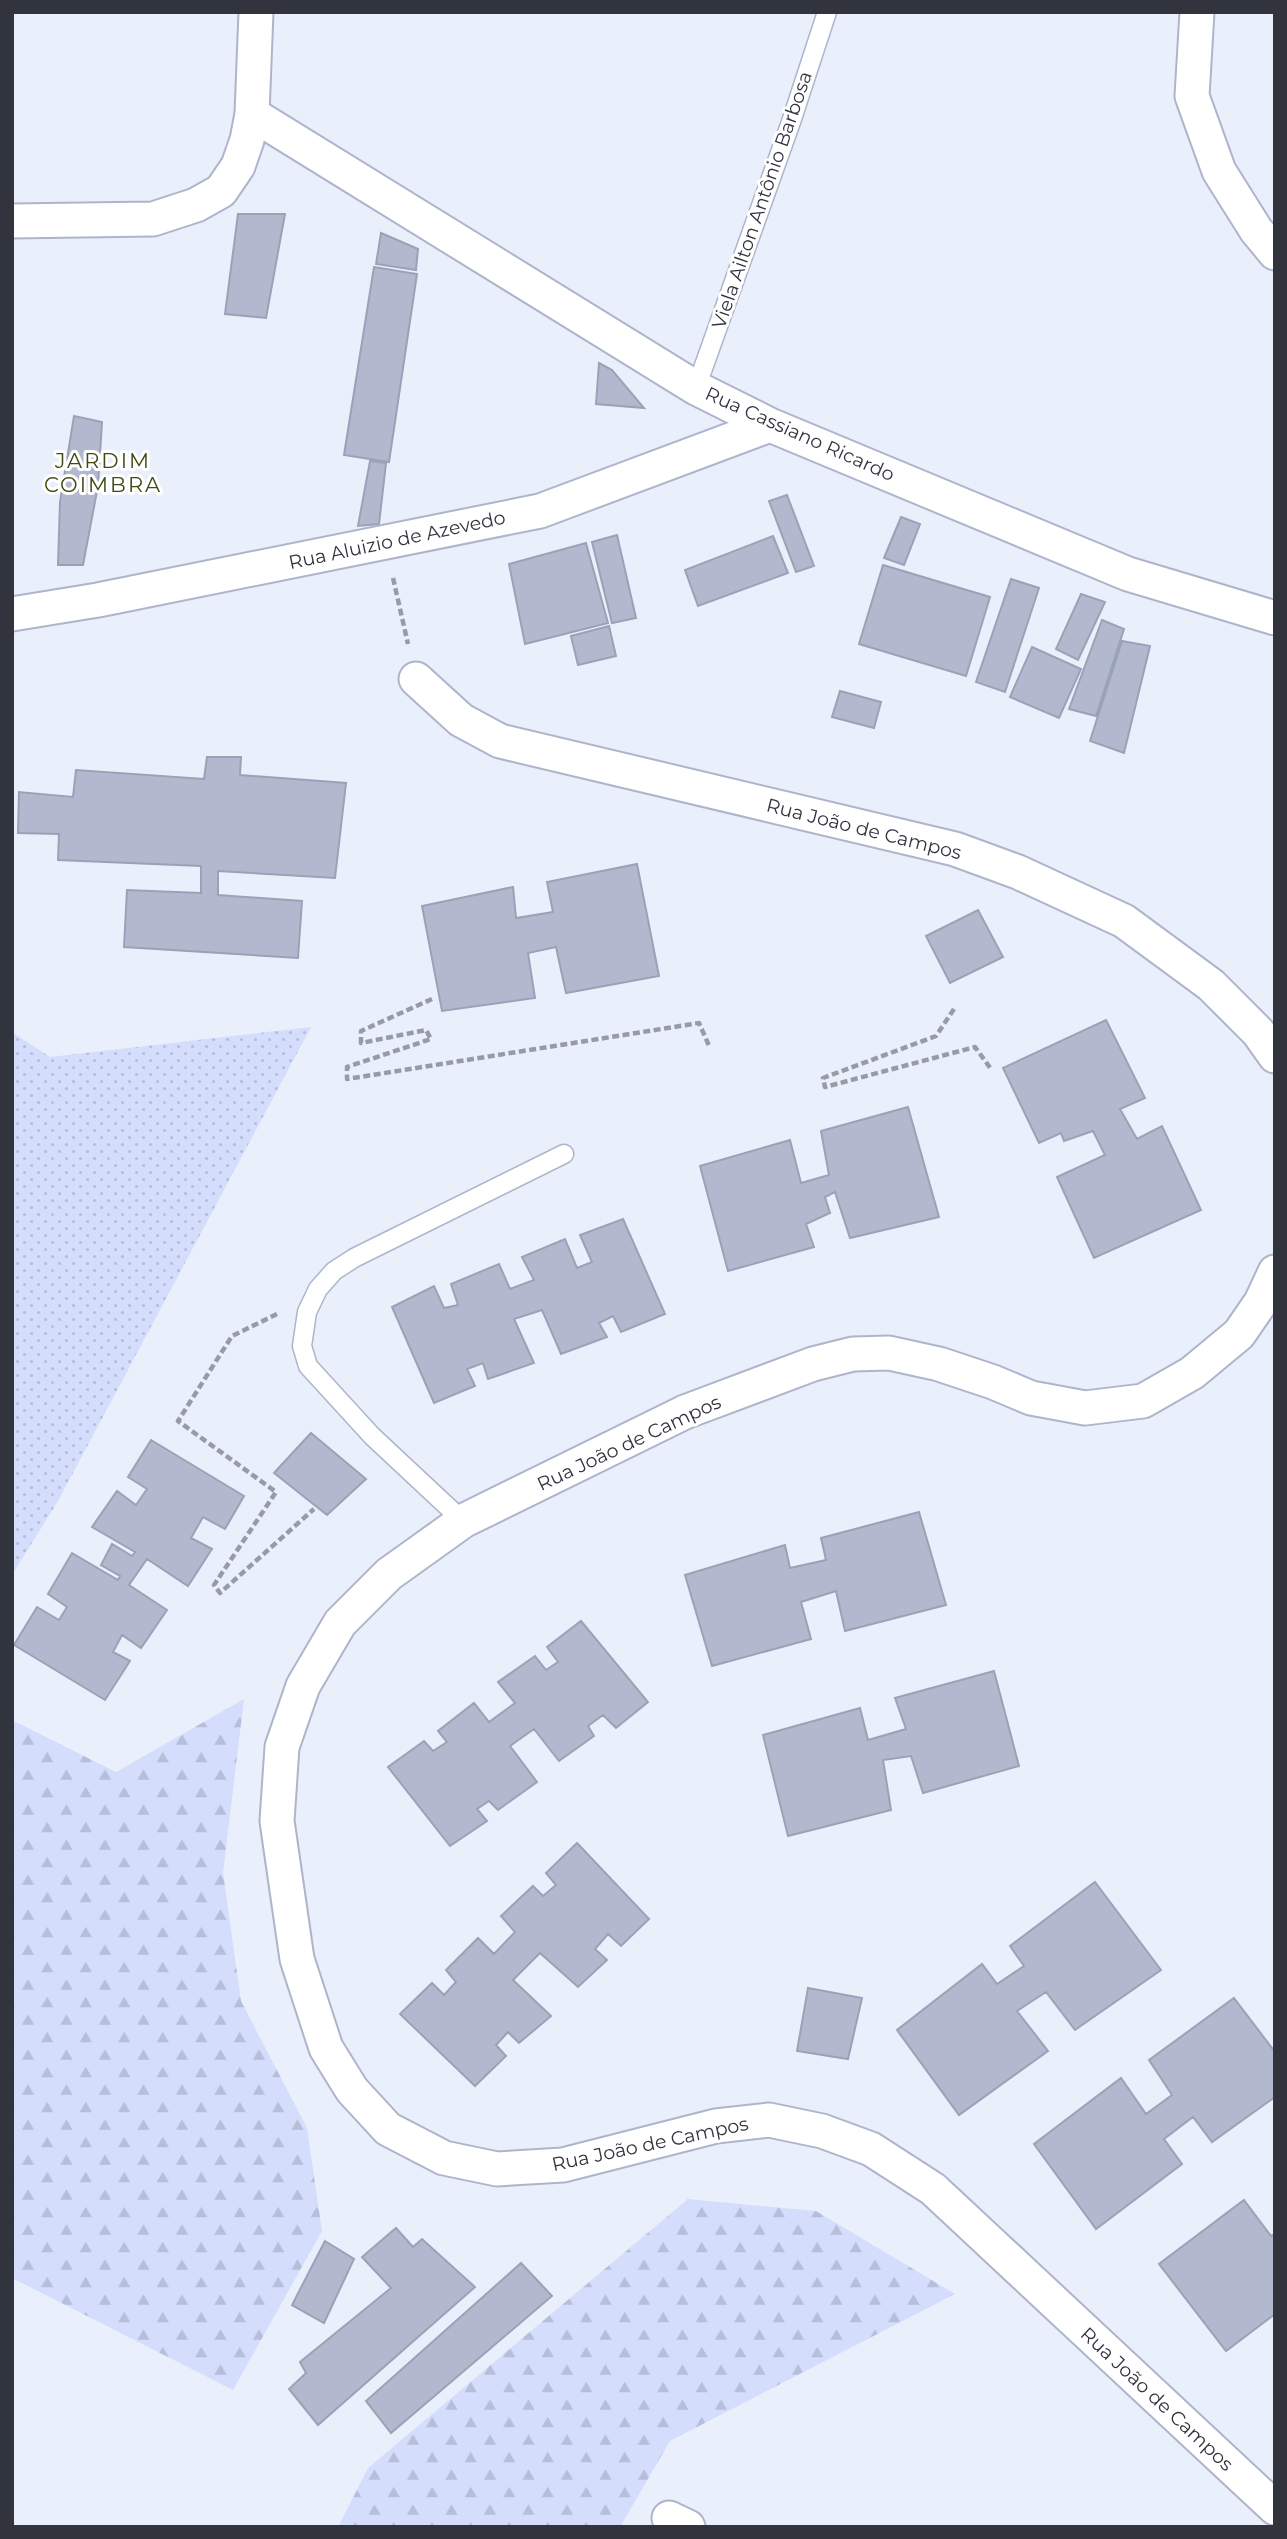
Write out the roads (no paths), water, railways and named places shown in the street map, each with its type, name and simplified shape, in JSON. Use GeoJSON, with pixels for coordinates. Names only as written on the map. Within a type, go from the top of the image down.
{"type":"FeatureCollection","features":[{"type":"Feature","properties":{"kind":"street"},"geometry":{"type":"LineString","coordinates":[[12,221],[153,219],[196,205],[221,191],[238,166],[247,140],[252,114],[256,12]]}},
{"type":"Feature","properties":{"kind":"street"},"geometry":{"type":"LineString","coordinates":[[1197,12],[1192,96],[1219,171],[1256,230],[1275,253]]}},
{"type":"Feature","properties":{"kind":"street","name":"Rua Cassiano Ricardo"},"geometry":{"type":"LineString","coordinates":[[252,114],[696,388],[770,425],[1128,574],[1275,618]]}},
{"type":"Feature","properties":{"kind":"street","name":"Rua Aluizio de Azevedo"},"geometry":{"type":"LineString","coordinates":[[12,614],[98,600],[540,511],[770,425]]}},
{"type":"Feature","properties":{"kind":"street","name":"Rua João de Campos"},"geometry":{"type":"LineString","coordinates":[[416,679],[461,720],[500,741],[955,849],[1018,872],[1124,921],[1175,956],[1211,985],[1258,1032],[1275,1056]]}},
{"type":"Feature","properties":{"kind":"street","name":"Rua João de Campos"},"geometry":{"type":"LineString","coordinates":[[1275,1272],[1261,1302],[1239,1334],[1192,1373],[1143,1401],[1085,1408],[1031,1398],[939,1364],[889,1353],[853,1354],[813,1364],[685,1412],[463,1521],[389,1574],[340,1623],[303,1686],[282,1747],[277,1821],[297,1959],[326,2048],[352,2090],[388,2129],[444,2158],[497,2169],[563,2165],[716,2126],[769,2120],[822,2131],[871,2149],[933,2189],[1275,2508]]}},
{"type":"Feature","properties":{"kind":"lane","name":"Viela Ailton Antônio Barbosa"},"geometry":{"type":"LineString","coordinates":[[696,388],[791,122],[827,12]]}},
{"type":"Feature","properties":{"kind":"lane"},"geometry":{"type":"LineString","coordinates":[[463,1521],[372,1436],[308,1366],[302,1346],[307,1312],[315,1296],[334,1271],[354,1258],[564,1154]]}},
{"type":"Feature","properties":{"kind":"district","name":"JARDIM COIMBRA"},"geometry":{"type":"Point","coordinates":[103,472]}}]}
